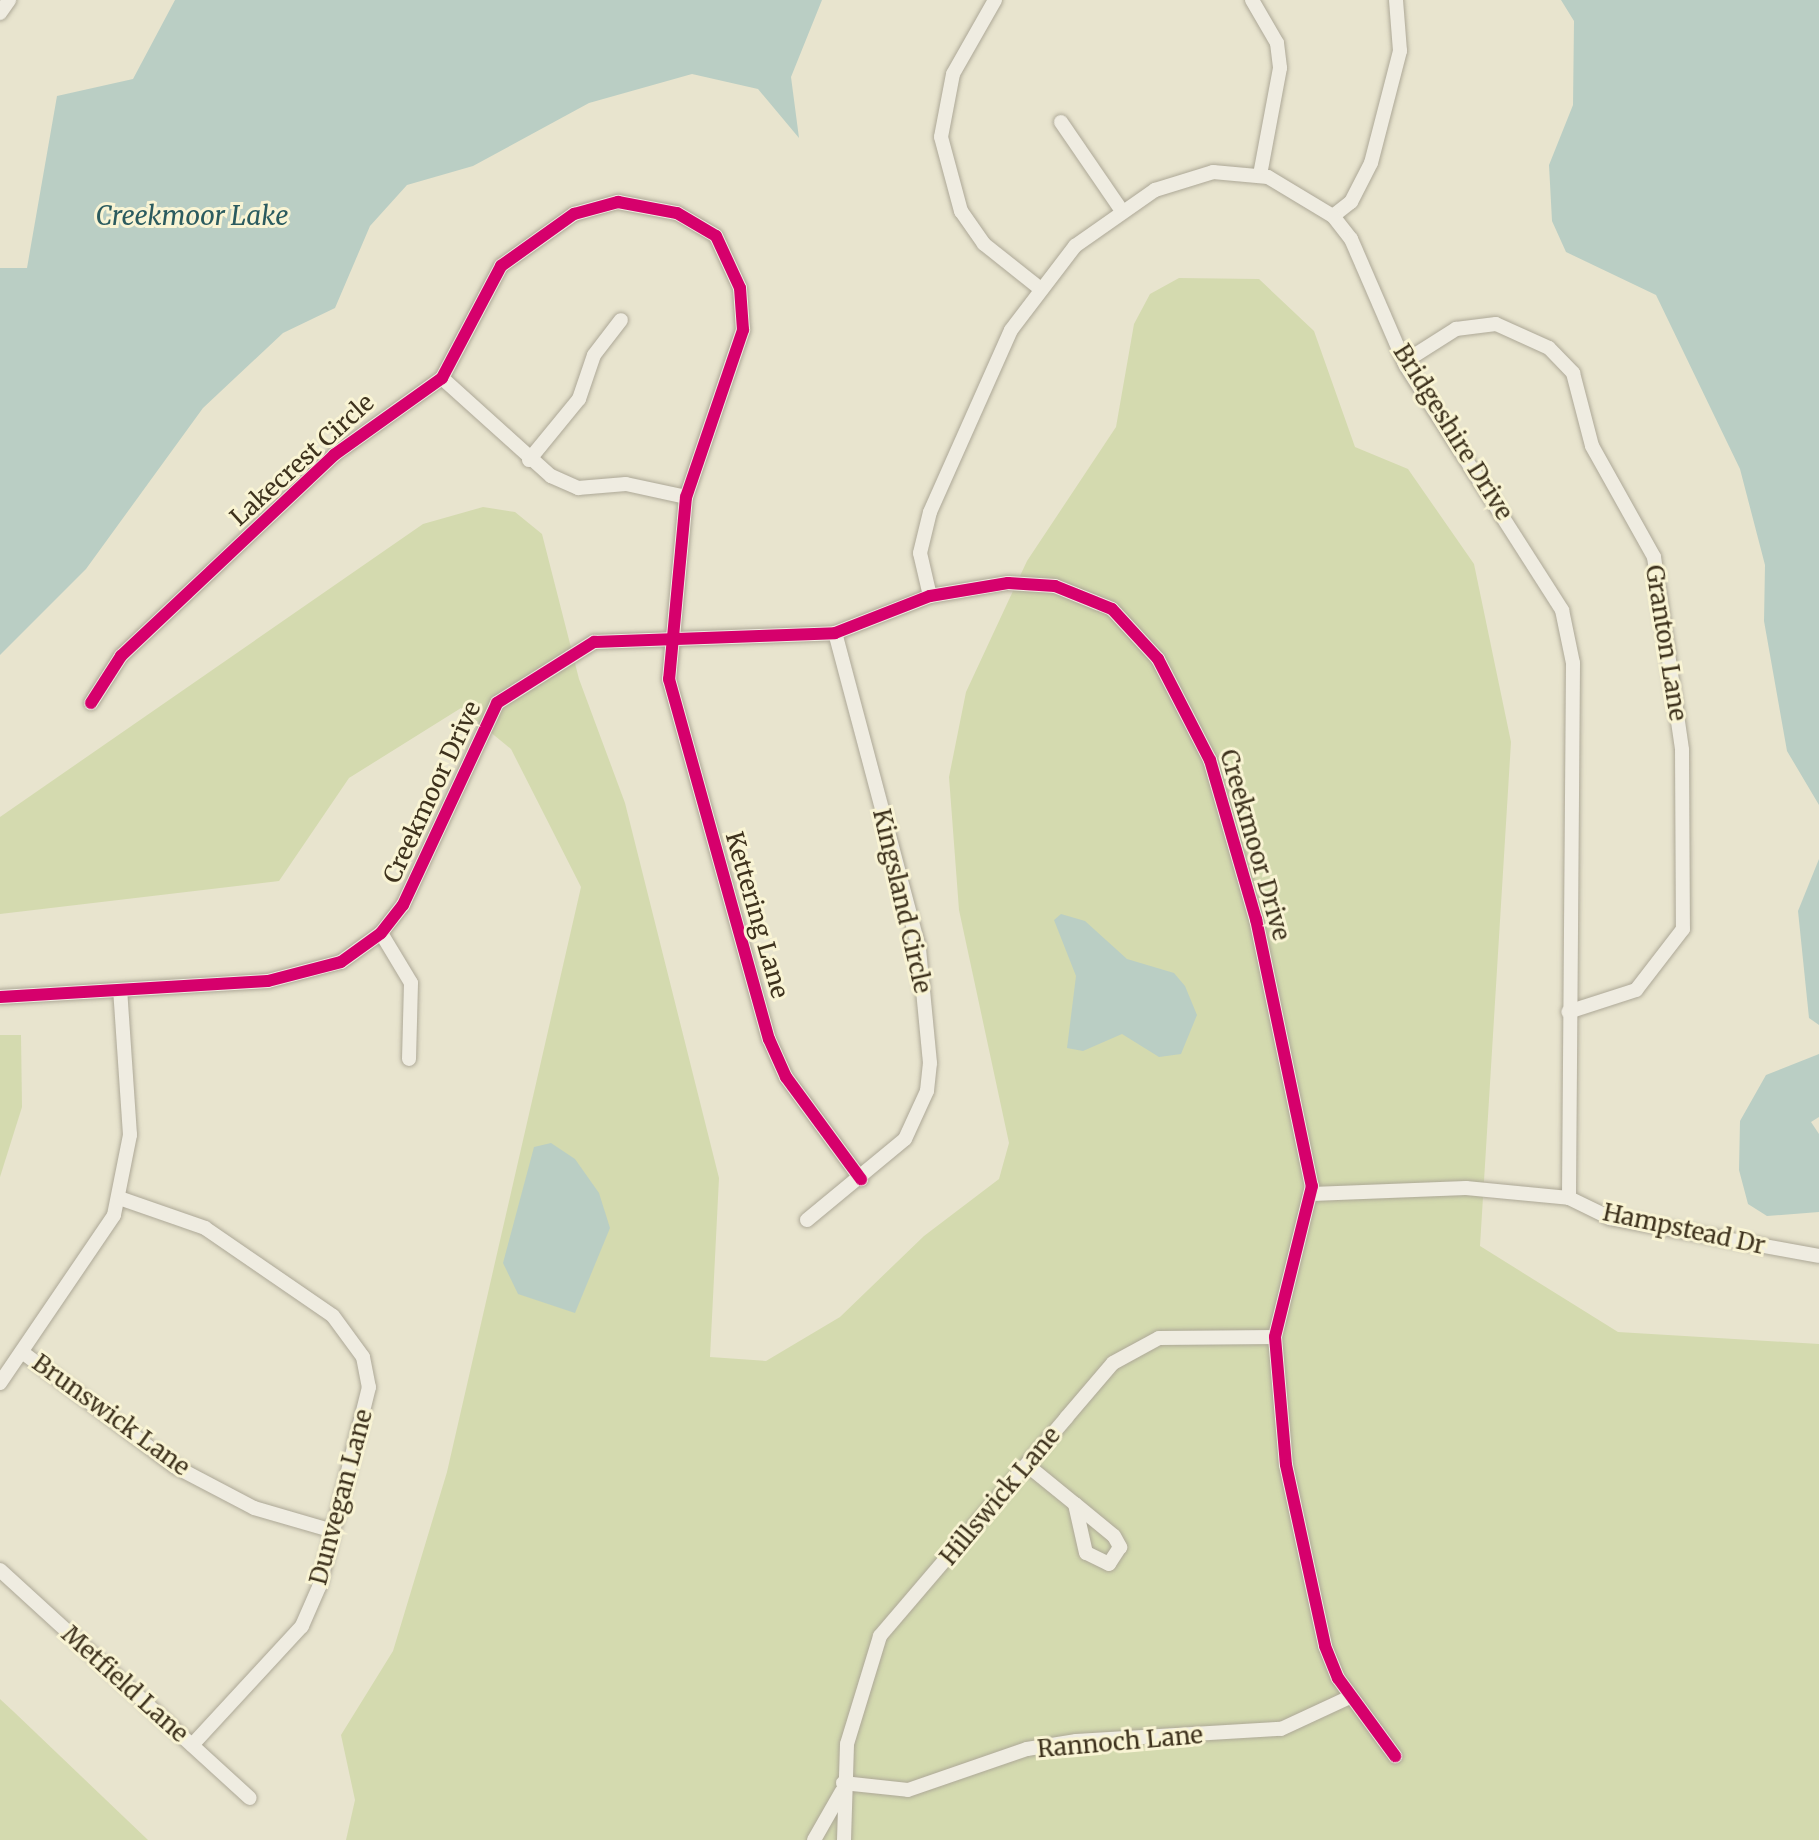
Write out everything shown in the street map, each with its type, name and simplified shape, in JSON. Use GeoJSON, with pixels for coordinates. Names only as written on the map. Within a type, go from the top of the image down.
{"type":"FeatureCollection","features":[{"type":"Feature","properties":{"kind":"street"},"geometry":{"type":"LineString","coordinates":[[0,13],[9,0]]}},
{"type":"Feature","properties":{"kind":"street"},"geometry":{"type":"LineString","coordinates":[[995,0],[953,74],[941,137],[961,211],[984,244],[1038,287]]}},
{"type":"Feature","properties":{"kind":"street"},"geometry":{"type":"LineString","coordinates":[[1252,0],[1277,43],[1280,68],[1260,175]]}},
{"type":"Feature","properties":{"kind":"street"},"geometry":{"type":"LineString","coordinates":[[1333,216],[1351,202],[1371,163],[1400,51],[1396,0]]}},
{"type":"Feature","properties":{"kind":"street"},"geometry":{"type":"LineString","coordinates":[[1061,122],[1122,211]]}},
{"type":"Feature","properties":{"kind":"street","name":"Bridgeshire Drive"},"geometry":{"type":"LineString","coordinates":[[930,596],[920,553],[930,512],[1011,330],[1038,287],[1122,211],[1181,180],[1213,172],[1260,175],[1333,216],[1351,239],[1404,362],[1562,610],[1571,707],[1569,1198]]}},
{"type":"Feature","properties":{"kind":"street","name":"Lakecrest Circle"},"geometry":{"type":"LineString","coordinates":[[91,703],[121,656],[334,455],[442,378],[501,266],[574,214],[618,202],[677,213],[716,236],[740,288],[743,330],[686,497],[669,638]]}},
{"type":"Feature","properties":{"kind":"street"},"geometry":{"type":"LineString","coordinates":[[529,460],[579,399],[594,355],[621,320]]}},
{"type":"Feature","properties":{"kind":"street","name":"Granton Lane"},"geometry":{"type":"LineString","coordinates":[[1404,362],[1456,329],[1496,324],[1549,348],[1573,373],[1592,446],[1654,557],[1682,750],[1683,929],[1636,990],[1568,1012]]}},
{"type":"Feature","properties":{"kind":"street"},"geometry":{"type":"LineString","coordinates":[[442,378],[529,460],[578,488],[626,484],[686,497]]}},
{"type":"Feature","properties":{"kind":"street","name":"Creekmoor Drive"},"geometry":{"type":"LineString","coordinates":[[0,997],[308,975],[381,933],[421,873],[497,703],[594,642],[669,638],[763,641],[835,633],[930,596],[1008,583],[1055,586],[1112,609],[1158,659],[1210,760],[1229,820],[1312,1194],[1278,1308],[1275,1337],[1282,1435],[1318,1617],[1350,1697],[1395,1756]]}},
{"type":"Feature","properties":{"kind":"street","name":"Kingsland Circle"},"geometry":{"type":"LineString","coordinates":[[807,1220],[861,1179],[918,1117],[929,1050],[919,948],[835,633]]}},
{"type":"Feature","properties":{"kind":"street","name":"Kettering Lane"},"geometry":{"type":"LineString","coordinates":[[669,638],[669,679],[769,1039],[786,1077],[861,1179]]}},
{"type":"Feature","properties":{"kind":"street"},"geometry":{"type":"LineString","coordinates":[[381,933],[411,983],[409,1059]]}},
{"type":"Feature","properties":{"kind":"street"},"geometry":{"type":"LineString","coordinates":[[0,1383],[119,1198],[130,1135],[120,990]]}},
{"type":"Feature","properties":{"kind":"street","name":"Hampstead Dr"},"geometry":{"type":"LineString","coordinates":[[1312,1194],[1466,1188],[1569,1198],[1610,1218],[1819,1256]]}},
{"type":"Feature","properties":{"kind":"street","name":"Dunvegan Lane"},"geometry":{"type":"LineString","coordinates":[[119,1198],[205,1228],[350,1332],[369,1387],[333,1531],[302,1626],[192,1745]]}},
{"type":"Feature","properties":{"kind":"street","name":"Hillswick Lane"},"geometry":{"type":"LineString","coordinates":[[842,1787],[847,1744],[880,1636],[1113,1363],[1143,1344],[1189,1334],[1275,1337]]}},
{"type":"Feature","properties":{"kind":"street","name":"Brunswick Lane"},"geometry":{"type":"LineString","coordinates":[[22,1352],[176,1467],[254,1508],[333,1531]]}},
{"type":"Feature","properties":{"kind":"street"},"geometry":{"type":"LineString","coordinates":[[1027,1465],[1075,1504]]}},
{"type":"Feature","properties":{"kind":"street","name":"Metfield Lane"},"geometry":{"type":"LineString","coordinates":[[0,1570],[250,1798]]}},
{"type":"Feature","properties":{"kind":"street","name":"Rannoch Lane"},"geometry":{"type":"LineString","coordinates":[[842,1787],[908,1790],[1027,1749],[1076,1741],[1281,1729],[1350,1697]]}},
{"type":"Feature","properties":{"kind":"street"},"geometry":{"type":"LineString","coordinates":[[814,1840],[842,1787]]}},
{"type":"Feature","properties":{"kind":"street"},"geometry":{"type":"LineString","coordinates":[[842,1787],[844,1840]]}},
{"type":"Feature","properties":{"kind":"green space"},"geometry":{"type":"Polygon","coordinates":[[[1179,278],[1259,279],[1314,331],[1355,447],[1408,469],[1474,564],[1511,742],[1480,1246],[1618,1332],[1819,1344],[1819,1840],[346,1840],[355,1800],[341,1735],[393,1651],[447,1472],[581,887],[511,749],[461,708],[349,778],[279,881],[0,914],[0,817],[423,524],[483,507],[515,512],[542,534],[579,679],[625,803],[719,1178],[710,1357],[766,1361],[840,1317],[924,1236],[999,1179],[1009,1143],[959,910],[949,777],[966,692],[1027,561],[1116,427],[1134,324],[1150,294],[1179,278]]]}},
{"type":"Feature","properties":{"kind":"green space"},"geometry":{"type":"Polygon","coordinates":[[[0,1035],[21,1035],[22,1107],[0,1177],[0,1035]]]}},
{"type":"Feature","properties":{"kind":"green space"},"geometry":{"type":"Polygon","coordinates":[[[0,1699],[14,1712],[148,1840],[0,1840],[0,1699]]]}},
{"type":"Feature","properties":{"kind":"water","name":"Creekmoor Lake"},"geometry":{"type":"Polygon","coordinates":[[[175,0],[822,0],[791,77],[799,138],[758,89],[692,74],[589,103],[473,166],[407,185],[370,226],[335,308],[283,333],[203,408],[86,569],[0,655],[0,268],[27,268],[57,96],[133,79],[175,0]]]}},
{"type":"Feature","properties":{"kind":"water"},"geometry":{"type":"Polygon","coordinates":[[[1561,0],[1819,0],[1819,805],[1787,751],[1764,621],[1765,565],[1740,469],[1656,295],[1566,252],[1552,221],[1549,165],[1573,105],[1574,21],[1561,0]]]}},
{"type":"Feature","properties":{"kind":"water"},"geometry":{"type":"Polygon","coordinates":[[[1819,859],[1819,1025],[1809,1018],[1798,911],[1819,859]]]}},
{"type":"Feature","properties":{"kind":"water"},"geometry":{"type":"Polygon","coordinates":[[[1061,914],[1085,921],[1127,959],[1174,973],[1185,986],[1197,1015],[1181,1054],[1159,1057],[1122,1034],[1083,1051],[1067,1048],[1076,976],[1054,920],[1061,914]]]}},
{"type":"Feature","properties":{"kind":"water"},"geometry":{"type":"Polygon","coordinates":[[[1819,1054],[1819,1117],[1811,1122],[1819,1134],[1819,1212],[1767,1216],[1748,1204],[1739,1170],[1740,1121],[1766,1075],[1819,1054]]]}},
{"type":"Feature","properties":{"kind":"water"},"geometry":{"type":"Polygon","coordinates":[[[551,1143],[575,1159],[599,1193],[610,1228],[575,1313],[518,1294],[503,1263],[534,1147],[551,1143]]]}},
{"type":"Feature","properties":{"kind":"cycle path"},"geometry":{"type":"LineString","coordinates":[[91,703],[121,656],[334,455],[442,378],[501,266],[574,214],[618,202],[677,213],[716,236],[740,288],[743,330],[686,497],[669,679],[769,1039],[786,1077],[861,1179]]}},
{"type":"Feature","properties":{"kind":"cycle path"},"geometry":{"type":"LineString","coordinates":[[0,997],[268,981],[341,962],[381,933],[403,905],[497,703],[594,642],[835,633],[930,596],[1008,583],[1055,586],[1112,609],[1158,659],[1210,760],[1256,919],[1312,1186],[1275,1337],[1286,1465],[1325,1646],[1338,1678],[1395,1756]]}}]}
